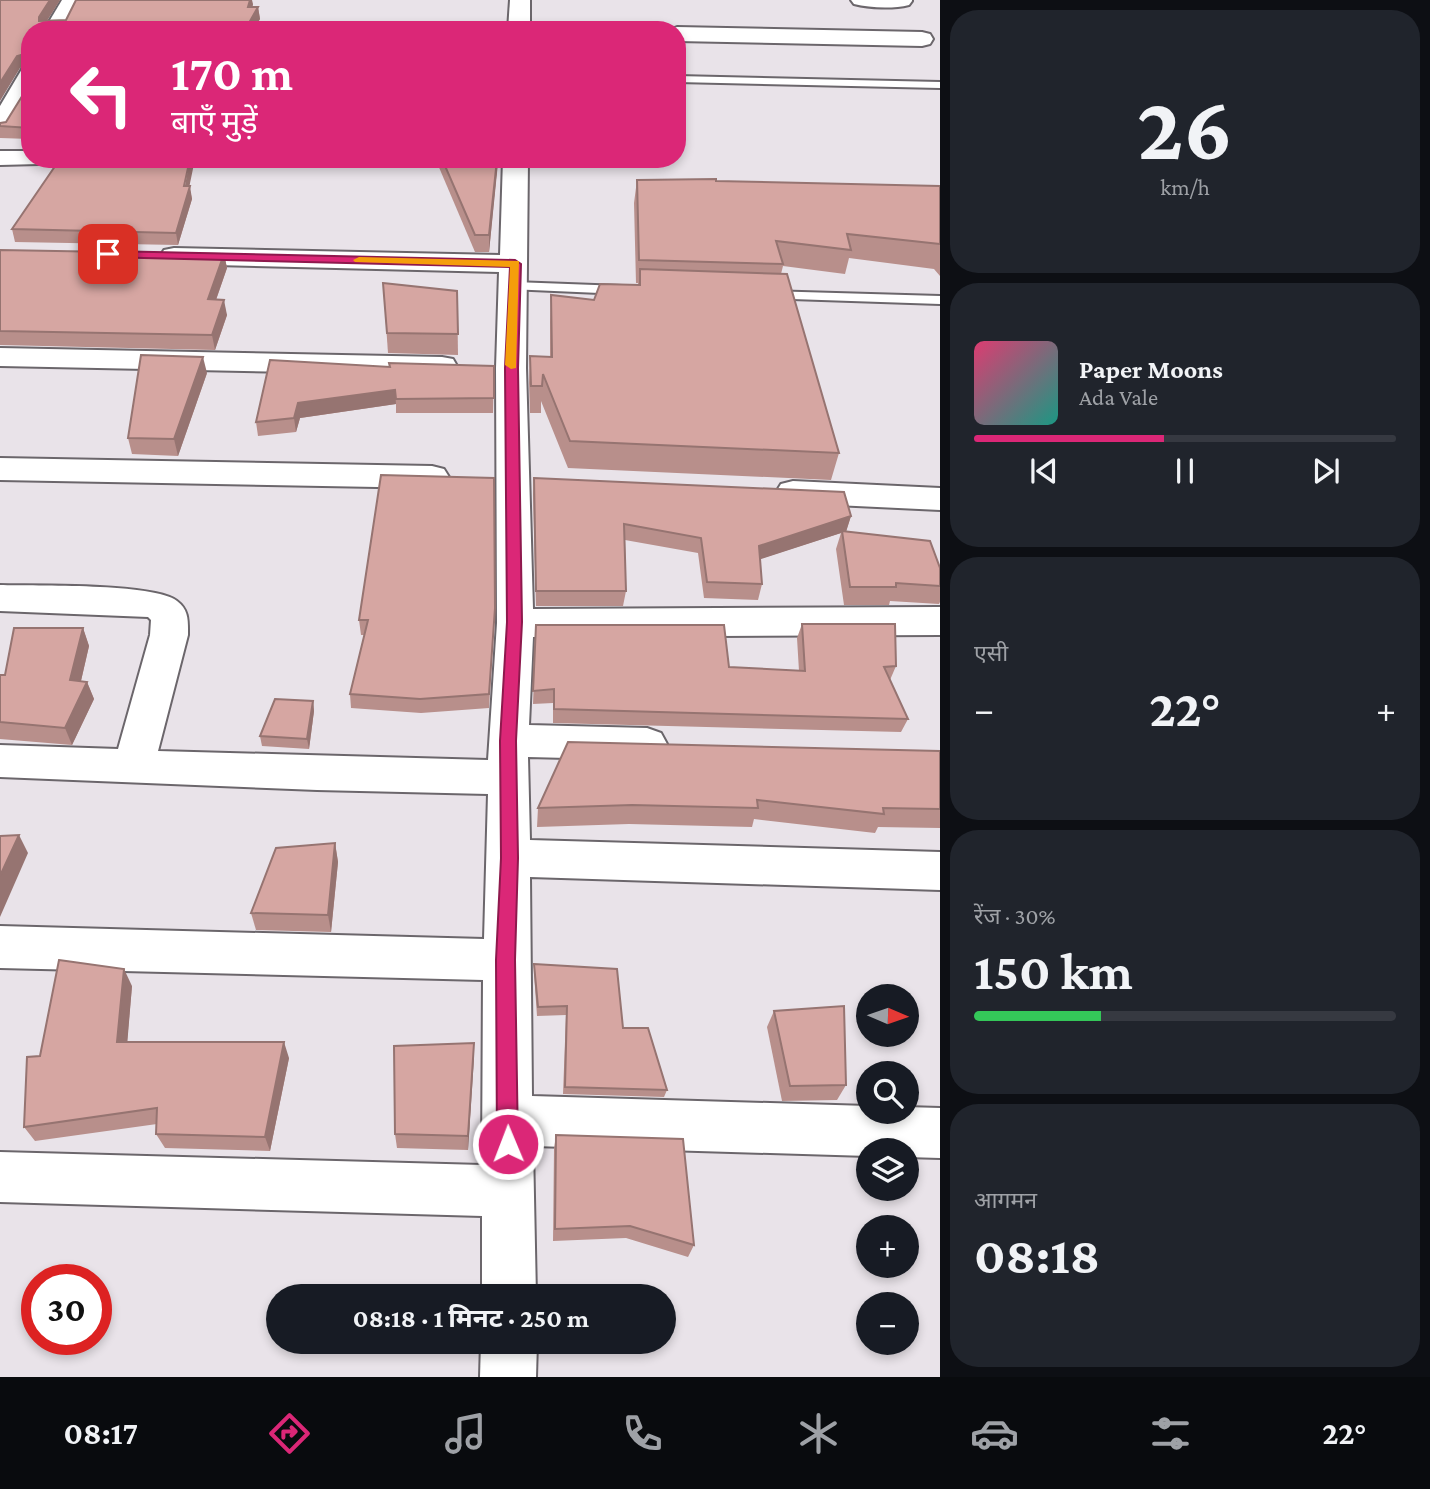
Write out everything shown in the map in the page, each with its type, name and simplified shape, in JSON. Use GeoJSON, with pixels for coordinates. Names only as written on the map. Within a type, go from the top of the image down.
{"type":"FeatureCollection","features":[{"type":"Feature","properties":{"kind":"street"},"geometry":{"type":"LineString","coordinates":[[60,21],[72,0]]}},
{"type":"Feature","properties":{"kind":"street"},"geometry":{"type":"LineString","coordinates":[[519,21],[520,0]]}},
{"type":"Feature","properties":{"kind":"street"},"geometry":{"type":"LineString","coordinates":[[861,0],[902,1]]}},
{"type":"Feature","properties":{"kind":"street"},"geometry":{"type":"LineString","coordinates":[[686,34],[922,39]]}},
{"type":"Feature","properties":{"kind":"street"},"geometry":{"type":"LineString","coordinates":[[0,126],[21,101]]}},
{"type":"Feature","properties":{"kind":"street"},"geometry":{"type":"LineString","coordinates":[[0,158],[21,159]]}},
{"type":"Feature","properties":{"kind":"street"},"geometry":{"type":"LineString","coordinates":[[509,1284],[506,960],[508,759],[515,622],[489,367],[515,275],[516,168]]}},
{"type":"Feature","properties":{"kind":"street"},"geometry":{"type":"LineString","coordinates":[[153,255],[515,275]]}},
{"type":"Feature","properties":{"kind":"street"},"geometry":{"type":"LineString","coordinates":[[0,357],[489,367]]}},
{"type":"Feature","properties":{"kind":"street"},"geometry":{"type":"LineString","coordinates":[[0,469],[499,479]]}},
{"type":"Feature","properties":{"kind":"street"},"geometry":{"type":"LineString","coordinates":[[761,491],[940,499]]}},
{"type":"Feature","properties":{"kind":"street"},"geometry":{"type":"LineString","coordinates":[[0,598],[149,604],[162,608],[170,617],[169,635],[134,765]]}},
{"type":"Feature","properties":{"kind":"street"},"geometry":{"type":"LineString","coordinates":[[515,622],[940,621]]}},
{"type":"Feature","properties":{"kind":"street"},"geometry":{"type":"LineString","coordinates":[[0,761],[134,765],[274,774],[689,745]]}},
{"type":"Feature","properties":{"kind":"street"},"geometry":{"type":"LineString","coordinates":[[509,858],[940,871]]}},
{"type":"Feature","properties":{"kind":"street"},"geometry":{"type":"LineString","coordinates":[[0,947],[506,960]]}},
{"type":"Feature","properties":{"kind":"street"},"geometry":{"type":"LineString","coordinates":[[507,1120],[940,1133]]}},
{"type":"Feature","properties":{"kind":"street"},"geometry":{"type":"LineString","coordinates":[[0,1177],[509,1191]]}},
{"type":"Feature","properties":{"kind":"street"},"geometry":{"type":"LineString","coordinates":[[508,1377],[509,1354]]}},
{"type":"Feature","properties":{"kind":"lane"},"geometry":{"type":"LineString","coordinates":[[686,79],[940,85]]}},
{"type":"Feature","properties":{"kind":"lane"},"geometry":{"type":"LineString","coordinates":[[515,275],[638,290]]}},
{"type":"Feature","properties":{"kind":"lane"},"geometry":{"type":"LineString","coordinates":[[749,295],[940,300]]}},
{"type":"Feature","properties":{"kind":"building"},"geometry":{"type":"Polygon","coordinates":[[[0,0],[50,0],[39,21],[21,21],[21,55],[17,56],[0,83],[0,0]]]}},
{"type":"Feature","properties":{"kind":"building"},"geometry":{"type":"Polygon","coordinates":[[[76,0],[250,0],[248,7],[258,7],[250,21],[39,21],[66,20],[76,0]]]}},
{"type":"Feature","properties":{"kind":"building"},"geometry":{"type":"Polygon","coordinates":[[[21,98],[21,127],[0,126],[0,123],[6,122],[21,98]]]}},
{"type":"Feature","properties":{"kind":"building"},"geometry":{"type":"Polygon","coordinates":[[[54,168],[188,168],[184,186],[190,186],[176,233],[12,229],[54,168]]]}},
{"type":"Feature","properties":{"kind":"building"},"geometry":{"type":"Polygon","coordinates":[[[446,168],[496,168],[489,235],[475,235],[446,168]]]}},
{"type":"Feature","properties":{"kind":"building"},"geometry":{"type":"Polygon","coordinates":[[[716,179],[940,186],[940,244],[847,234],[851,250],[776,241],[783,264],[639,260],[637,180],[716,179]]]}},
{"type":"Feature","properties":{"kind":"building"},"geometry":{"type":"Polygon","coordinates":[[[0,250],[224,254],[208,299],[224,300],[212,335],[0,331],[0,250]]]}},
{"type":"Feature","properties":{"kind":"building"},"geometry":{"type":"Polygon","coordinates":[[[640,269],[787,274],[839,453],[570,441],[543,374],[542,386],[531,386],[530,356],[552,357],[551,295],[594,300],[600,284],[640,285],[640,269]]]}},
{"type":"Feature","properties":{"kind":"building"},"geometry":{"type":"Polygon","coordinates":[[[383,283],[457,291],[458,334],[387,333],[383,283]]]}},
{"type":"Feature","properties":{"kind":"building"},"geometry":{"type":"Polygon","coordinates":[[[141,355],[203,357],[174,439],[128,438],[141,355]]]}},
{"type":"Feature","properties":{"kind":"building"},"geometry":{"type":"Polygon","coordinates":[[[270,360],[390,367],[389,363],[494,366],[494,398],[396,399],[395,390],[298,403],[294,418],[256,422],[270,360]]]}},
{"type":"Feature","properties":{"kind":"building"},"geometry":{"type":"Polygon","coordinates":[[[381,475],[494,478],[495,608],[489,694],[420,699],[350,694],[368,620],[359,620],[381,475]]]}},
{"type":"Feature","properties":{"kind":"building"},"geometry":{"type":"Polygon","coordinates":[[[534,478],[844,492],[851,516],[759,546],[762,584],[707,582],[701,538],[624,524],[626,591],[536,591],[534,478]]]}},
{"type":"Feature","properties":{"kind":"building"},"geometry":{"type":"Polygon","coordinates":[[[842,531],[930,541],[940,568],[940,586],[896,583],[896,587],[850,587],[842,531]]]}},
{"type":"Feature","properties":{"kind":"building"},"geometry":{"type":"Polygon","coordinates":[[[802,624],[895,624],[896,666],[884,667],[908,719],[554,709],[554,689],[533,691],[536,625],[724,625],[729,667],[805,671],[802,624]]]}},
{"type":"Feature","properties":{"kind":"building"},"geometry":{"type":"Polygon","coordinates":[[[14,628],[83,628],[70,680],[87,682],[65,728],[0,722],[0,675],[5,675],[14,628]]]}},
{"type":"Feature","properties":{"kind":"building"},"geometry":{"type":"Polygon","coordinates":[[[275,699],[313,701],[307,739],[260,736],[275,699]]]}},
{"type":"Feature","properties":{"kind":"building"},"geometry":{"type":"Polygon","coordinates":[[[568,742],[940,751],[940,809],[883,808],[884,814],[757,800],[758,808],[632,805],[538,808],[568,742]]]}},
{"type":"Feature","properties":{"kind":"building"},"geometry":{"type":"Polygon","coordinates":[[[19,835],[0,876],[0,836],[19,835]]]}},
{"type":"Feature","properties":{"kind":"building"},"geometry":{"type":"Polygon","coordinates":[[[335,843],[328,915],[251,913],[276,848],[335,843]]]}},
{"type":"Feature","properties":{"kind":"building"},"geometry":{"type":"Polygon","coordinates":[[[59,960],[124,969],[117,1042],[284,1042],[265,1137],[156,1134],[157,1108],[24,1127],[27,1057],[40,1056],[59,960]]]}},
{"type":"Feature","properties":{"kind":"building"},"geometry":{"type":"Polygon","coordinates":[[[534,964],[617,969],[623,1028],[648,1028],[667,1090],[565,1087],[567,1006],[538,1007],[534,964]]]}},
{"type":"Feature","properties":{"kind":"building"},"geometry":{"type":"Polygon","coordinates":[[[844,1006],[846,1085],[790,1086],[774,1011],[844,1006]]]}},
{"type":"Feature","properties":{"kind":"building"},"geometry":{"type":"Polygon","coordinates":[[[474,1043],[468,1136],[395,1134],[394,1046],[474,1043]]]}},
{"type":"Feature","properties":{"kind":"building"},"geometry":{"type":"Polygon","coordinates":[[[556,1135],[683,1139],[694,1245],[630,1226],[555,1229],[556,1135]]]}},
{"type":"Feature","properties":{"kind":"slow traffic"},"geometry":{"type":"LineString","coordinates":[[359,260],[515,264],[511,365]]}},
{"type":"Feature","properties":{"kind":"route"},"geometry":{"type":"LineString","coordinates":[[108,254],[515,264],[511,368],[515,622],[508,741],[506,960],[508,1144]]}}]}
